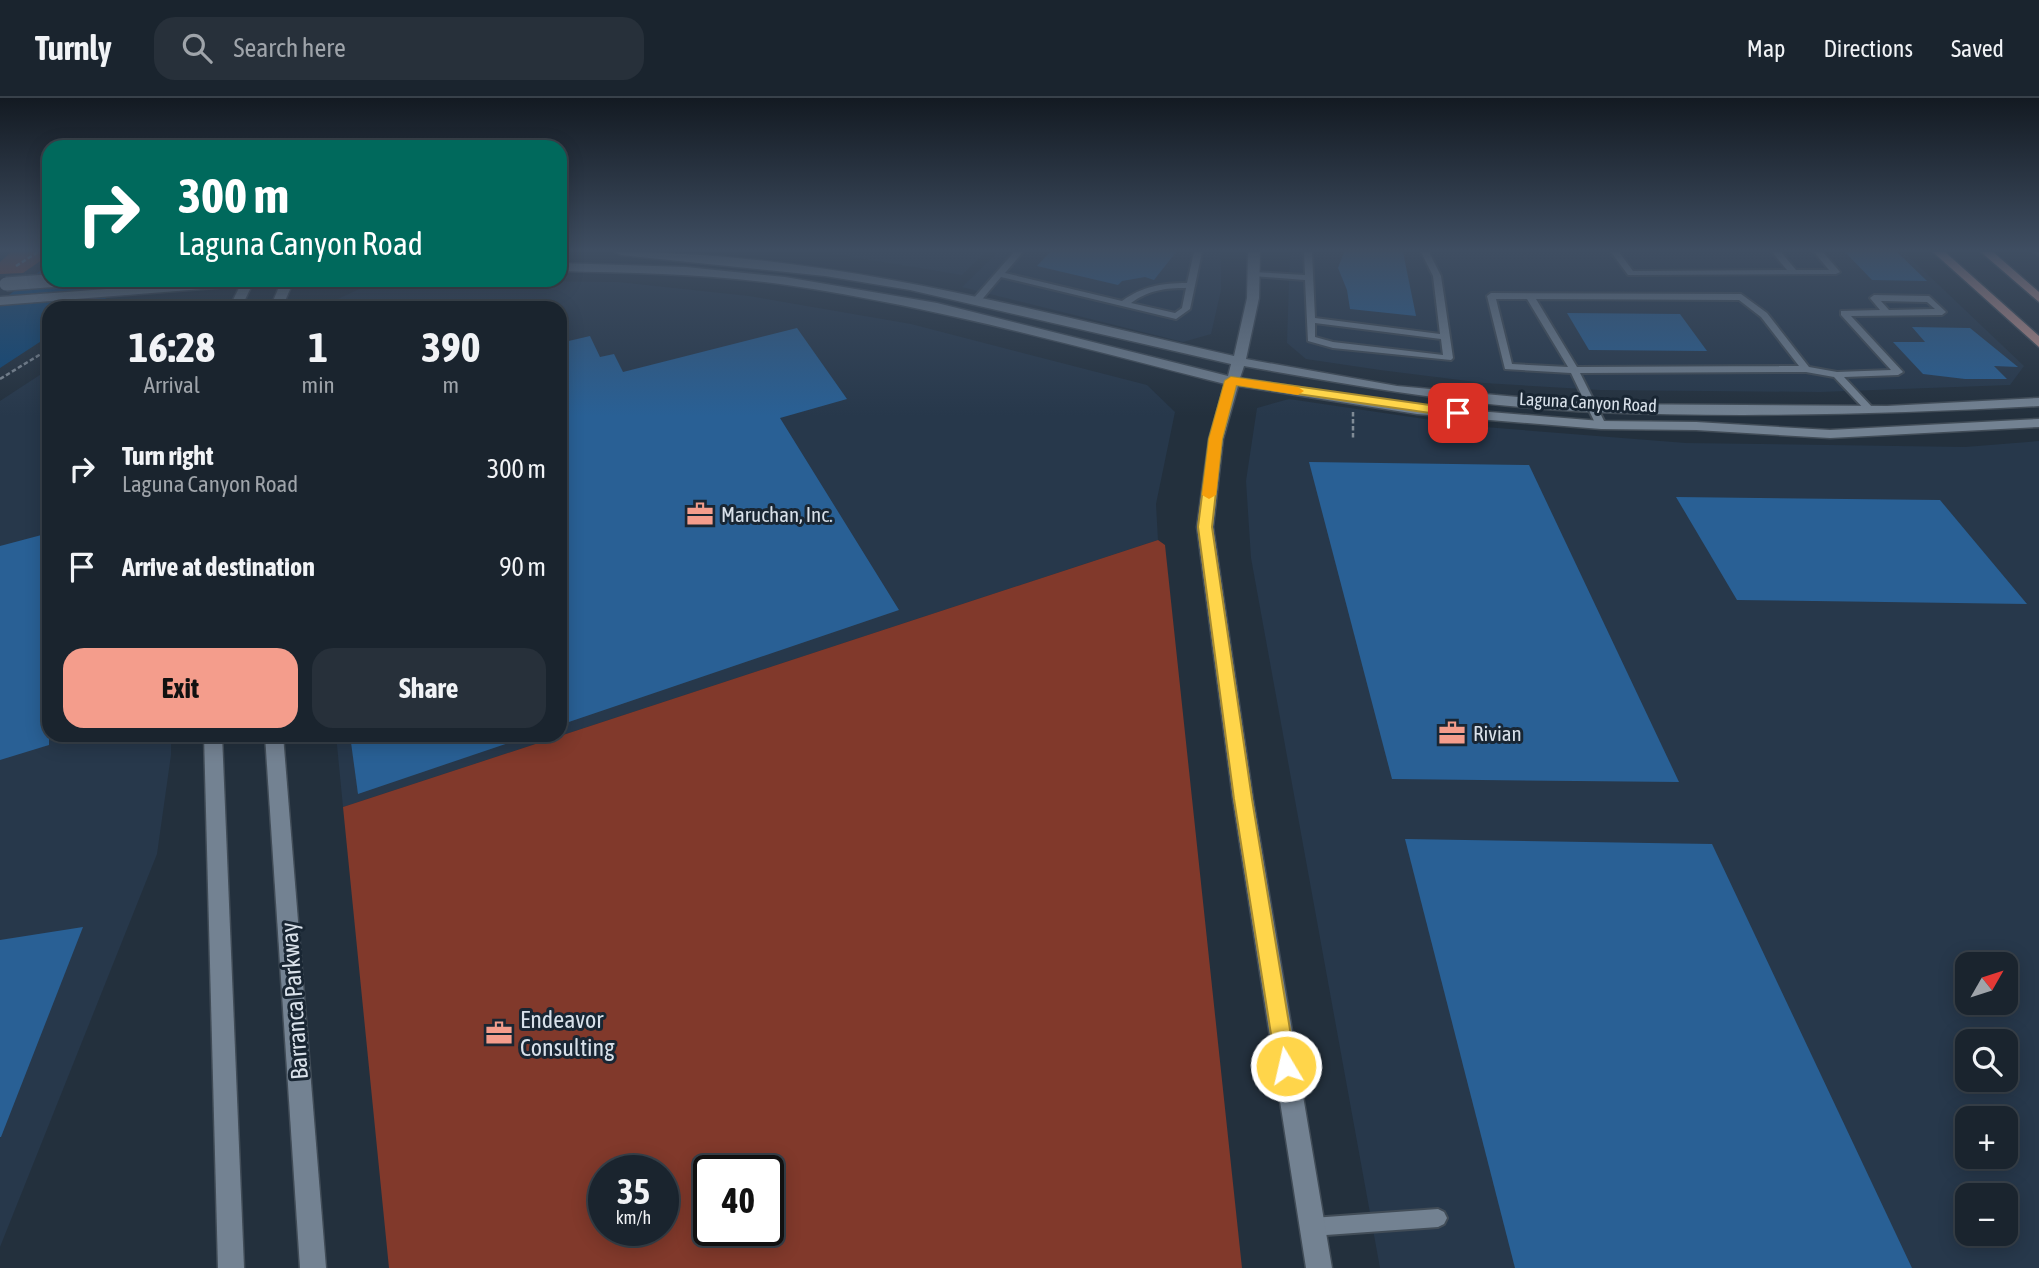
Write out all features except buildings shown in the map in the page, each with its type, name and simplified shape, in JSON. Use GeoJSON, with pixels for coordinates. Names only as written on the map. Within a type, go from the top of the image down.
{"type":"FeatureCollection","features":[{"type":"Feature","properties":{"kind":"main road","name":"Laguna Canyon Road"},"geometry":{"type":"LineString","coordinates":[[935,307],[1231,381],[1418,410],[1601,425],[1696,426],[1830,434],[2039,424]]}},
{"type":"Feature","properties":{"kind":"main road","name":"Laguna Canyon Road"},"geometry":{"type":"LineString","coordinates":[[1000,307],[1237,361],[1397,390],[1594,408],[1870,410],[2039,402]]}},
{"type":"Feature","properties":{"kind":"main road"},"geometry":{"type":"LineString","coordinates":[[1250,307],[1216,439],[1205,527],[1245,812],[1318,1268]]}},
{"type":"Feature","properties":{"kind":"main road"},"geometry":{"type":"LineString","coordinates":[[1997,307],[2039,344]]}},
{"type":"Feature","properties":{"kind":"main road"},"geometry":{"type":"LineString","coordinates":[[213,742],[231,1268]]}},
{"type":"Feature","properties":{"kind":"main road","name":"Barranca Parkway"},"geometry":{"type":"LineString","coordinates":[[275,742],[313,1268]]}},
{"type":"Feature","properties":{"kind":"lane"},"geometry":{"type":"LineString","coordinates":[[1139,307],[1176,316],[1186,307]]}},
{"type":"Feature","properties":{"kind":"lane"},"geometry":{"type":"LineString","coordinates":[[1310,307],[1311,339],[1333,345],[1448,358],[1441,307]]}},
{"type":"Feature","properties":{"kind":"lane"},"geometry":{"type":"LineString","coordinates":[[1494,307],[1508,367],[1574,370],[1806,369],[1837,375],[1898,372],[1844,313],[1942,312],[1937,307]]}},
{"type":"Feature","properties":{"kind":"lane"},"geometry":{"type":"LineString","coordinates":[[1537,307],[1574,370],[1601,425]]}},
{"type":"Feature","properties":{"kind":"lane"},"geometry":{"type":"LineString","coordinates":[[1754,307],[1765,315],[1806,369]]}},
{"type":"Feature","properties":{"kind":"lane"},"geometry":{"type":"LineString","coordinates":[[1881,307],[1885,311]]}},
{"type":"Feature","properties":{"kind":"lane"},"geometry":{"type":"LineString","coordinates":[[1310,320],[1445,337]]}},
{"type":"Feature","properties":{"kind":"lane"},"geometry":{"type":"LineString","coordinates":[[1837,375],[1870,410]]}},
{"type":"Feature","properties":{"kind":"lane"},"geometry":{"type":"LineString","coordinates":[[1312,1227],[1438,1218]]}},
{"type":"Feature","properties":{"kind":"path"},"geometry":{"type":"LineString","coordinates":[[0,379],[42,353]]}},
{"type":"Feature","properties":{"kind":"path"},"geometry":{"type":"LineString","coordinates":[[1353,400],[1353,439]]}},
{"type":"Feature","properties":{"kind":"shaded area"},"geometry":{"type":"Polygon","coordinates":[[[567,307],[810,307],[911,324],[1147,385],[1175,412],[1156,504],[1158,540],[567,734],[567,307]]]}},
{"type":"Feature","properties":{"kind":"shaded area"},"geometry":{"type":"Polygon","coordinates":[[[1041,307],[1217,307],[1211,334],[1183,342],[1041,307]]]}},
{"type":"Feature","properties":{"kind":"shaded area"},"geometry":{"type":"Polygon","coordinates":[[[1288,307],[1961,307],[2024,366],[2010,385],[1820,392],[1600,390],[1484,383],[1306,359],[1287,343],[1288,307]]]}},
{"type":"Feature","properties":{"kind":"shaded area"},"geometry":{"type":"Polygon","coordinates":[[[42,374],[42,742],[171,742],[171,755],[157,854],[0,1247],[0,401],[42,374]]]}},
{"type":"Feature","properties":{"kind":"shaded area"},"geometry":{"type":"Polygon","coordinates":[[[1289,399],[1472,426],[1686,443],[1965,447],[2039,441],[2039,1268],[1380,1268],[1251,558],[1246,481],[1257,408],[1289,399]]]}},
{"type":"Feature","properties":{"kind":"shaded area"},"geometry":{"type":"Polygon","coordinates":[[[1158,540],[1165,545],[1242,1268],[389,1268],[343,807],[541,742],[567,742],[567,734],[1158,540]]]}},
{"type":"Feature","properties":{"kind":"shaded area"},"geometry":{"type":"Polygon","coordinates":[[[337,742],[541,742],[343,807],[337,742]]]}},
{"type":"Feature","properties":{"kind":"water"},"geometry":{"type":"Polygon","coordinates":[[[0,307],[42,307],[42,341],[0,368],[0,307]]]}},
{"type":"Feature","properties":{"kind":"slow traffic"},"geometry":{"type":"LineString","coordinates":[[1209,495],[1216,439],[1231,381],[1298,391]]}},
{"type":"Feature","properties":{"kind":"place","name":"Maruchan, Inc."},"geometry":{"type":"Point","coordinates":[700,514]}},
{"type":"Feature","properties":{"kind":"place","name":"Rivian"},"geometry":{"type":"Point","coordinates":[1452,733]}},
{"type":"Feature","properties":{"kind":"place","name":"Endeavor Consulting"},"geometry":{"type":"Point","coordinates":[499,1033]}},
{"type":"Feature","properties":{"kind":"route"},"geometry":{"type":"LineString","coordinates":[[1286,1066],[1243,799],[1205,527],[1216,439],[1226,395],[1231,381],[1418,410],[1458,413]]}}]}
